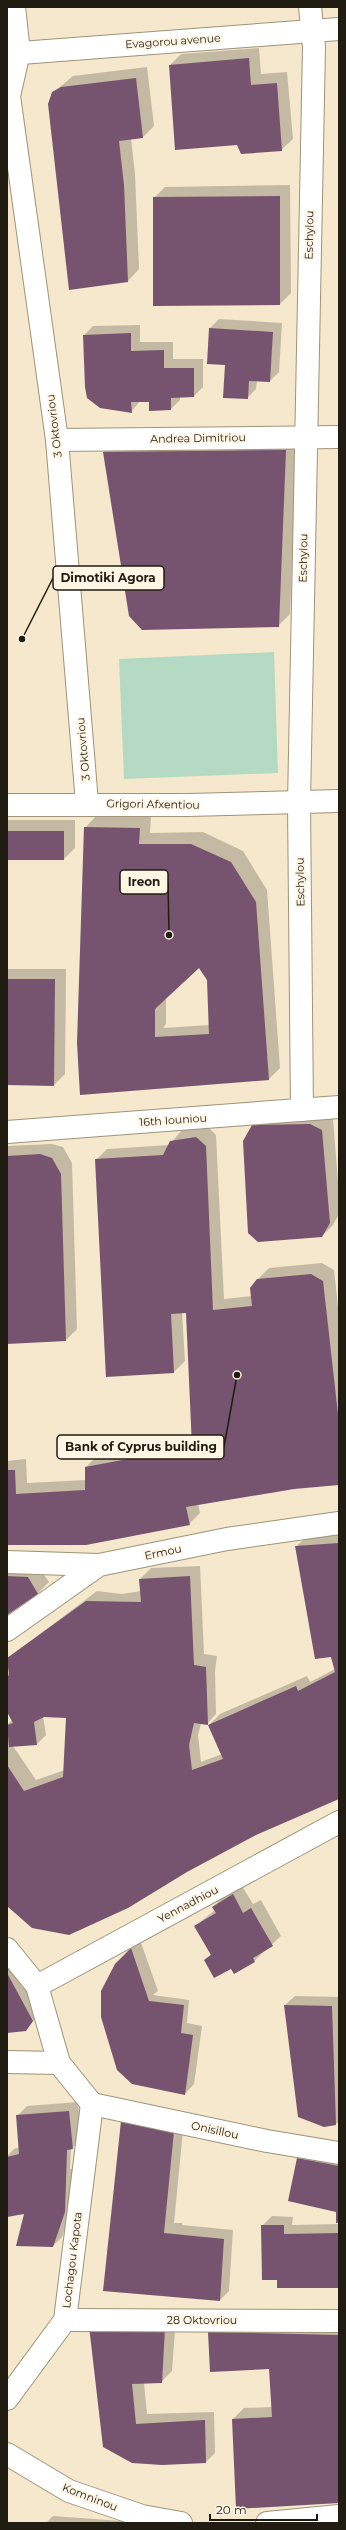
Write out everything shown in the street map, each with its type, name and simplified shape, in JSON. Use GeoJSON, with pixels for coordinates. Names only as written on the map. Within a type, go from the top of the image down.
{"type":"FeatureCollection","features":[{"type":"Feature","properties":{"kind":"street"},"geometry":{"type":"LineString","coordinates":[[13,53],[14,7]]}},
{"type":"Feature","properties":{"kind":"street","name":"Eschylou"},"geometry":{"type":"LineString","coordinates":[[302,1110],[299,802],[304,436],[313,31],[310,7]]}},
{"type":"Feature","properties":{"kind":"street","name":"Evagorou avenue"},"geometry":{"type":"LineString","coordinates":[[13,53],[339,29]]}},
{"type":"Feature","properties":{"kind":"street","name":"3 Oktovriou"},"geometry":{"type":"LineString","coordinates":[[13,53],[9,96],[57,440],[87,803]]}},
{"type":"Feature","properties":{"kind":"street","name":"Andrea Dimitriou"},"geometry":{"type":"LineString","coordinates":[[57,440],[304,436],[339,437]]}},
{"type":"Feature","properties":{"kind":"street","name":"Grigori Afxentiou"},"geometry":{"type":"LineString","coordinates":[[7,805],[339,801]]}},
{"type":"Feature","properties":{"kind":"street","name":"16th Iouniou"},"geometry":{"type":"LineString","coordinates":[[7,1132],[339,1107]]}},
{"type":"Feature","properties":{"kind":"street","name":"Ermou"},"geometry":{"type":"LineString","coordinates":[[7,1630],[99,1566],[227,1539],[339,1523]]}},
{"type":"Feature","properties":{"kind":"street"},"geometry":{"type":"LineString","coordinates":[[7,1562],[99,1566]]}},
{"type":"Feature","properties":{"kind":"street","name":"Yennadhiou"},"geometry":{"type":"LineString","coordinates":[[37,1986],[339,1822]]}},
{"type":"Feature","properties":{"kind":"street"},"geometry":{"type":"LineString","coordinates":[[7,1949],[37,1986],[59,2063],[92,2104]]}},
{"type":"Feature","properties":{"kind":"street"},"geometry":{"type":"LineString","coordinates":[[7,2062],[59,2063]]}},
{"type":"Feature","properties":{"kind":"street","name":"Onisillou"},"geometry":{"type":"LineString","coordinates":[[92,2104],[266,2141],[339,2153]]}},
{"type":"Feature","properties":{"kind":"street","name":"Lochagou Kapota"},"geometry":{"type":"LineString","coordinates":[[7,2399],[65,2320],[92,2104]]}},
{"type":"Feature","properties":{"kind":"street","name":"28 Oktovriou"},"geometry":{"type":"LineString","coordinates":[[65,2320],[339,2321]]}},
{"type":"Feature","properties":{"kind":"street","name":"Komninou"},"geometry":{"type":"LineString","coordinates":[[7,2454],[69,2491],[142,2516],[181,2523]]}},
{"type":"Feature","properties":{"kind":"street"},"geometry":{"type":"LineString","coordinates":[[266,2523],[339,2516]]}},
{"type":"Feature","properties":{"kind":"green space"},"geometry":{"type":"Polygon","coordinates":[[[274,652],[278,773],[124,779],[119,659],[274,652]]]}},
{"type":"Feature","properties":{"kind":"building"},"geometry":{"type":"Polygon","coordinates":[[[249,58],[251,85],[277,83],[282,151],[241,154],[237,145],[175,150],[169,65],[249,58]]]}},
{"type":"Feature","properties":{"kind":"building"},"geometry":{"type":"Polygon","coordinates":[[[136,78],[143,138],[119,141],[124,185],[128,282],[69,290],[48,104],[52,92],[61,87],[136,78]]]}},
{"type":"Feature","properties":{"kind":"building"},"geometry":{"type":"Polygon","coordinates":[[[280,196],[280,305],[153,306],[153,197],[280,196]]]}},
{"type":"Feature","properties":{"kind":"building"},"geometry":{"type":"Polygon","coordinates":[[[209,328],[273,332],[270,382],[249,381],[248,399],[223,398],[225,365],[207,364],[209,328]]]}},
{"type":"Feature","properties":{"kind":"building"},"geometry":{"type":"Polygon","coordinates":[[[131,333],[131,351],[164,350],[164,368],[194,368],[194,397],[171,398],[171,410],[149,411],[149,402],[131,402],[132,413],[100,408],[87,398],[85,387],[83,335],[131,333]]]}},
{"type":"Feature","properties":{"kind":"building"},"geometry":{"type":"Polygon","coordinates":[[[286,450],[279,627],[142,630],[129,616],[103,452],[286,450]]]}},
{"type":"Feature","properties":{"kind":"building"},"geometry":{"type":"Polygon","coordinates":[[[84,827],[140,828],[139,844],[191,844],[231,862],[256,902],[269,1080],[80,1095],[77,1043],[84,827]],[[199,968],[155,1009],[155,1037],[209,1034],[207,980],[199,968]]]}},
{"type":"Feature","properties":{"kind":"building"},"geometry":{"type":"Polygon","coordinates":[[[7,831],[64,831],[64,860],[7,860],[7,831]]]}},
{"type":"Feature","properties":{"kind":"building"},"geometry":{"type":"Polygon","coordinates":[[[7,979],[55,979],[54,1086],[7,1085],[7,979]]]}},
{"type":"Feature","properties":{"kind":"building"},"geometry":{"type":"Polygon","coordinates":[[[310,1124],[322,1130],[330,1223],[322,1237],[258,1242],[248,1233],[243,1141],[252,1125],[310,1124]]]}},
{"type":"Feature","properties":{"kind":"building"},"geometry":{"type":"Polygon","coordinates":[[[196,1137],[206,1146],[213,1310],[252,1306],[250,1288],[257,1279],[311,1274],[323,1281],[339,1423],[339,1485],[294,1489],[186,1507],[190,1525],[86,1545],[7,1545],[7,1470],[15,1470],[16,1494],[85,1490],[85,1467],[192,1447],[186,1313],[171,1314],[174,1373],[106,1377],[95,1159],[163,1155],[170,1141],[196,1137]]]}},
{"type":"Feature","properties":{"kind":"building"},"geometry":{"type":"Polygon","coordinates":[[[40,1154],[52,1158],[61,1174],[66,1341],[7,1344],[7,1156],[40,1154]]]}},
{"type":"Feature","properties":{"kind":"building"},"geometry":{"type":"Polygon","coordinates":[[[339,1543],[339,1799],[256,1835],[187,1872],[128,1908],[69,1935],[32,1928],[7,1906],[7,1765],[24,1791],[63,1777],[66,1718],[44,1717],[34,1722],[37,1745],[9,1747],[7,1725],[13,1723],[7,1712],[7,1677],[9,1675],[7,1658],[86,1601],[141,1602],[139,1579],[190,1576],[194,1665],[206,1667],[208,1725],[296,1686],[298,1691],[335,1672],[331,1657],[315,1659],[295,1546],[339,1543]],[[194,1723],[189,1745],[192,1770],[223,1759],[208,1725],[194,1723]]]}},
{"type":"Feature","properties":{"kind":"building"},"geometry":{"type":"Polygon","coordinates":[[[7,1576],[28,1577],[38,1594],[7,1615],[7,1576]]]}},
{"type":"Feature","properties":{"kind":"building"},"geometry":{"type":"Polygon","coordinates":[[[233,1894],[243,1913],[251,1908],[273,1946],[253,1958],[255,1962],[234,1974],[231,1969],[214,1978],[204,1960],[211,1955],[194,1926],[216,1913],[212,1907],[233,1894]]]}},
{"type":"Feature","properties":{"kind":"building"},"geometry":{"type":"Polygon","coordinates":[[[131,1948],[149,2001],[184,2005],[181,2033],[193,2035],[185,2095],[132,2084],[117,2070],[101,2017],[101,1991],[115,1964],[131,1948]]]}},
{"type":"Feature","properties":{"kind":"building"},"geometry":{"type":"Polygon","coordinates":[[[7,1973],[33,2021],[26,2031],[7,2033],[7,1973]]]}},
{"type":"Feature","properties":{"kind":"building"},"geometry":{"type":"Polygon","coordinates":[[[284,2005],[332,2006],[336,2125],[324,2127],[298,2117],[284,2005]]]}},
{"type":"Feature","properties":{"kind":"building"},"geometry":{"type":"Polygon","coordinates":[[[69,2111],[73,2149],[67,2150],[65,2212],[53,2247],[16,2246],[24,2214],[7,2217],[7,2157],[19,2154],[16,2115],[69,2111]]]}},
{"type":"Feature","properties":{"kind":"building"},"geometry":{"type":"Polygon","coordinates":[[[121,2121],[174,2131],[164,2233],[224,2239],[220,2301],[103,2291],[121,2121]]]}},
{"type":"Feature","properties":{"kind":"building"},"geometry":{"type":"Polygon","coordinates":[[[297,2158],[339,2166],[339,2223],[336,2223],[336,2212],[288,2201],[297,2158]]]}},
{"type":"Feature","properties":{"kind":"building"},"geometry":{"type":"Polygon","coordinates":[[[261,2225],[284,2225],[284,2234],[339,2233],[339,2288],[277,2288],[277,2280],[262,2280],[261,2225]]]}},
{"type":"Feature","properties":{"kind":"building"},"geometry":{"type":"Polygon","coordinates":[[[89,2326],[165,2328],[162,2383],[132,2384],[136,2424],[205,2420],[206,2463],[162,2465],[132,2463],[103,2447],[89,2326]]]}},
{"type":"Feature","properties":{"kind":"building"},"geometry":{"type":"Polygon","coordinates":[[[208,2332],[339,2335],[339,2503],[236,2509],[232,2419],[272,2417],[269,2369],[210,2372],[208,2332]]]}},
{"type":"Feature","properties":{"kind":"place","name":"Dimotiki Agora"},"geometry":{"type":"Point","coordinates":[22,639]}},
{"type":"Feature","properties":{"kind":"place","name":"Ireon"},"geometry":{"type":"Point","coordinates":[169,935]}},
{"type":"Feature","properties":{"kind":"place","name":"Bank of Cyprus building"},"geometry":{"type":"Point","coordinates":[237,1375]}}]}
